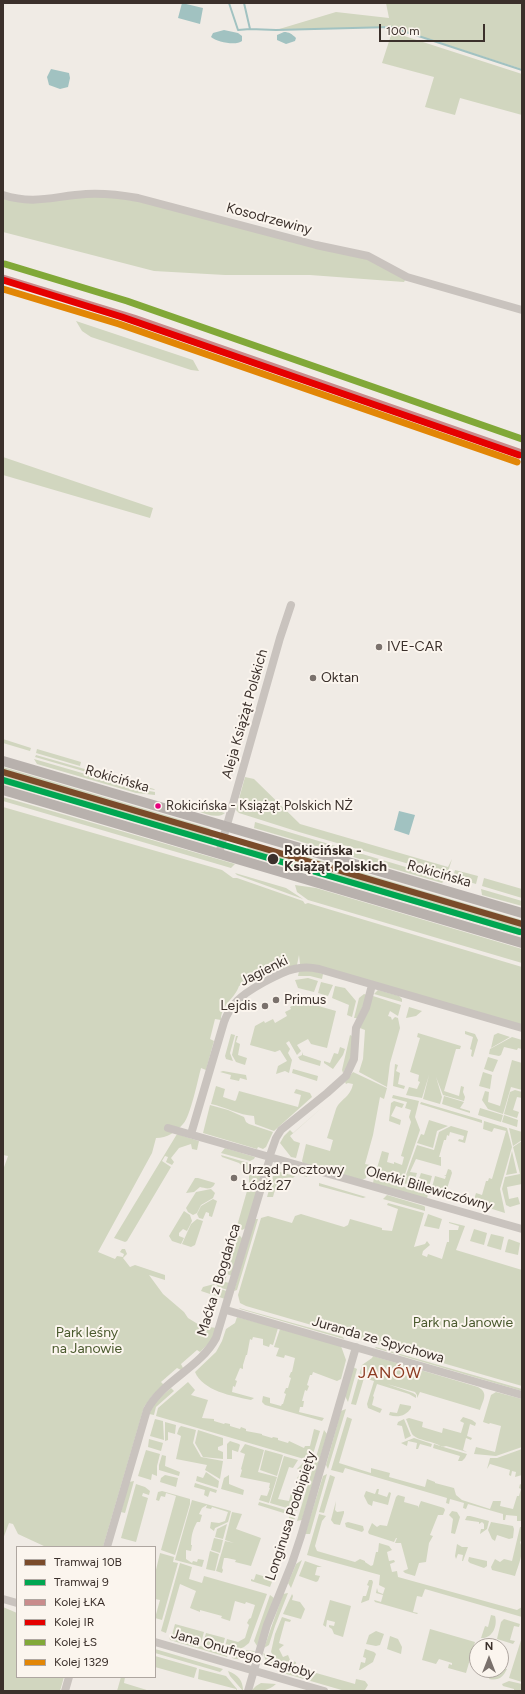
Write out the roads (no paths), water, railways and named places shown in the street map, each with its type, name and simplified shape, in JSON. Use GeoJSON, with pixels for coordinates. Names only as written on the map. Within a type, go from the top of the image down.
{"type":"FeatureCollection","features":[{"type":"Feature","properties":{"kind":"main road","name":"Rokicińska"},"geometry":{"type":"LineString","coordinates":[[3,760],[522,913]]}},
{"type":"Feature","properties":{"kind":"main road"},"geometry":{"type":"LineString","coordinates":[[3,790],[522,943]]}},
{"type":"Feature","properties":{"kind":"street","name":"Kosodrzewiny"},"geometry":{"type":"LineString","coordinates":[[3,195],[32,201],[86,194],[116,194],[138,198],[316,245],[368,256],[407,277],[522,310]]}},
{"type":"Feature","properties":{"kind":"street","name":"Aleja Książąt Polskich"},"geometry":{"type":"LineString","coordinates":[[219,853],[280,638],[291,605]]}},
{"type":"Feature","properties":{"kind":"street","name":"Jagienki"},"geometry":{"type":"LineString","coordinates":[[191,1134],[225,1018],[232,1006],[240,997],[282,973],[298,968],[319,969],[522,1028]]}},
{"type":"Feature","properties":{"kind":"street"},"geometry":{"type":"LineString","coordinates":[[270,1158],[276,1138],[282,1130],[327,1094],[346,1076],[354,1059],[356,1028],[366,1008],[372,985]]}},
{"type":"Feature","properties":{"kind":"street","name":"Oleńki Billewiczówny"},"geometry":{"type":"LineString","coordinates":[[168,1128],[522,1229]]}},
{"type":"Feature","properties":{"kind":"street","name":"Maćka z Bogdańca"},"geometry":{"type":"LineString","coordinates":[[107,1546],[147,1410],[155,1398],[210,1349],[216,1338],[226,1310],[270,1158]]}},
{"type":"Feature","properties":{"kind":"street","name":"Juranda ze Spychowa"},"geometry":{"type":"LineString","coordinates":[[226,1310],[522,1395]]}},
{"type":"Feature","properties":{"kind":"street","name":"Longinusa Podbipięty"},"geometry":{"type":"LineString","coordinates":[[248,1691],[267,1624],[292,1563],[301,1536],[356,1347]]}},
{"type":"Feature","properties":{"kind":"street"},"geometry":{"type":"LineString","coordinates":[[3,1599],[16,1603]]}},
{"type":"Feature","properties":{"kind":"street","name":"Jana Onufrego Zagłoby"},"geometry":{"type":"LineString","coordinates":[[156,1642],[254,1672],[324,1691]]}},
{"type":"Feature","properties":{"kind":"street"},"geometry":{"type":"LineString","coordinates":[[65,1691],[69,1678]]}},
{"type":"Feature","properties":{"kind":"water"},"geometry":{"type":"Polygon","coordinates":[[[182,3],[203,8],[200,24],[178,18],[182,3]]]}},
{"type":"Feature","properties":{"kind":"water"},"geometry":{"type":"Polygon","coordinates":[[[224,30],[238,33],[242,36],[242,41],[226,43],[211,37],[213,33],[224,30]]]}},
{"type":"Feature","properties":{"kind":"water"},"geometry":{"type":"Polygon","coordinates":[[[284,32],[293,35],[296,38],[295,41],[286,44],[277,40],[277,35],[284,32]]]}},
{"type":"Feature","properties":{"kind":"water"},"geometry":{"type":"Polygon","coordinates":[[[51,69],[69,73],[70,78],[68,87],[60,89],[49,85],[47,77],[51,69]]]}},
{"type":"Feature","properties":{"kind":"water"},"geometry":{"type":"Polygon","coordinates":[[[399,811],[415,815],[409,835],[394,830],[399,811]]]}},
{"type":"Feature","properties":{"kind":"waterway"},"geometry":{"type":"LineString","coordinates":[[229,3],[238,30],[250,29]]}},
{"type":"Feature","properties":{"kind":"waterway"},"geometry":{"type":"LineString","coordinates":[[244,3],[250,29],[276,30],[391,27],[522,70]]}},
{"type":"Feature","properties":{"kind":"tram line","name":"10B"},"geometry":{"type":"LineString","coordinates":[[3,772],[522,924]]}},
{"type":"Feature","properties":{"kind":"tram line","name":"9"},"geometry":{"type":"LineString","coordinates":[[3,780],[520,932]]}},
{"type":"Feature","properties":{"kind":"rail line","name":"ŁS"},"geometry":{"type":"LineString","coordinates":[[5,264],[127,301],[522,439]]}},
{"type":"Feature","properties":{"kind":"rail line","name":"ŁKA"},"geometry":{"type":"LineString","coordinates":[[3,278],[134,318],[522,453]]}},
{"type":"Feature","properties":{"kind":"rail line","name":"IR"},"geometry":{"type":"LineString","coordinates":[[3,280],[122,317],[519,455]]}},
{"type":"Feature","properties":{"kind":"rail line","name":"1329"},"geometry":{"type":"LineString","coordinates":[[3,289],[119,324],[517,462]]}},
{"type":"Feature","properties":{"kind":"place","name":"IVE-CAR"},"geometry":{"type":"Point","coordinates":[379,647]}},
{"type":"Feature","properties":{"kind":"place","name":"Oktan"},"geometry":{"type":"Point","coordinates":[313,678]}},
{"type":"Feature","properties":{"kind":"place","name":"Rokicińska - Książąt Polskich NŻ"},"geometry":{"type":"Point","coordinates":[158,806]}},
{"type":"Feature","properties":{"kind":"place","name":"Rokicińska - Książąt Polskich"},"geometry":{"type":"Point","coordinates":[273,859]}},
{"type":"Feature","properties":{"kind":"place","name":"Primus"},"geometry":{"type":"Point","coordinates":[276,1000]}},
{"type":"Feature","properties":{"kind":"place","name":"Lejdis"},"geometry":{"type":"Point","coordinates":[265,1006]}},
{"type":"Feature","properties":{"kind":"place","name":"Urząd Pocztowy Łódź 27"},"geometry":{"type":"Point","coordinates":[234,1178]}},
{"type":"Feature","properties":{"kind":"district","name":"JANÓW"},"geometry":{"type":"Point","coordinates":[390,1373]}},
{"type":"Feature","properties":{"kind":"park label","name":"Park na Janowie"},"geometry":{"type":"Point","coordinates":[463,1323]}},
{"type":"Feature","properties":{"kind":"park label","name":"Park leśny na Janowie"},"geometry":{"type":"Point","coordinates":[87,1342]}}]}
